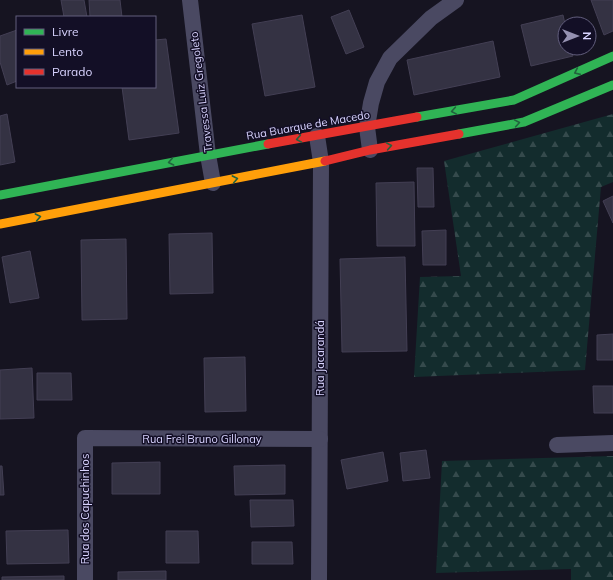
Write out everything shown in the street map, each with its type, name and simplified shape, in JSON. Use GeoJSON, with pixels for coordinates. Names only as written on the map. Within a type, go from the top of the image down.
{"type":"FeatureCollection","features":[{"type":"Feature","properties":{"kind":"main road","name":"Rua Buarque de Macedo"},"geometry":{"type":"LineString","coordinates":[[0,224],[321,162],[370,150],[499,114],[514,100],[613,56]]}},
{"type":"Feature","properties":{"kind":"main road","name":"Rua Buarque de Macedo"},"geometry":{"type":"LineString","coordinates":[[0,195],[208,155],[367,127],[499,114],[524,122],[613,85]]}},
{"type":"Feature","properties":{"kind":"street","name":"Travessa Luiz Gregoleto"},"geometry":{"type":"LineString","coordinates":[[190,0],[208,155],[213,183]]}},
{"type":"Feature","properties":{"kind":"street"},"geometry":{"type":"LineString","coordinates":[[370,150],[367,127],[371,103],[377,82],[390,58],[431,18],[456,0]]}},
{"type":"Feature","properties":{"kind":"street","name":"Rua Jacarandá"},"geometry":{"type":"LineString","coordinates":[[317,136],[321,162],[319,580]]}},
{"type":"Feature","properties":{"kind":"street","name":"Rua Frei Bruno Gillonay"},"geometry":{"type":"LineString","coordinates":[[85,438],[320,439]]}},
{"type":"Feature","properties":{"kind":"street","name":"Rua dos Capuchinhos"},"geometry":{"type":"LineString","coordinates":[[85,438],[85,580]]}},
{"type":"Feature","properties":{"kind":"street"},"geometry":{"type":"LineString","coordinates":[[557,445],[613,443]]}},
{"type":"Feature","properties":{"kind":"green space"},"geometry":{"type":"Polygon","coordinates":[[[613,114],[613,182],[601,187],[585,370],[414,377],[420,277],[461,276],[444,161],[613,114]]]}},
{"type":"Feature","properties":{"kind":"green space"},"geometry":{"type":"Polygon","coordinates":[[[613,456],[613,580],[571,580],[571,569],[436,573],[442,461],[613,456]]]}},
{"type":"Feature","properties":{"kind":"building"},"geometry":{"type":"Polygon","coordinates":[[[61,0],[84,0],[87,16],[64,16],[61,0]]]}},
{"type":"Feature","properties":{"kind":"building"},"geometry":{"type":"Polygon","coordinates":[[[89,0],[120,0],[122,16],[90,16],[89,0]]]}},
{"type":"Feature","properties":{"kind":"building"},"geometry":{"type":"Polygon","coordinates":[[[591,0],[613,0],[613,31],[604,35],[591,0]]]}},
{"type":"Feature","properties":{"kind":"building"},"geometry":{"type":"Polygon","coordinates":[[[349,10],[364,47],[346,54],[331,17],[349,10]]]}},
{"type":"Feature","properties":{"kind":"building"},"geometry":{"type":"Polygon","coordinates":[[[302,15],[315,87],[265,96],[252,24],[302,15]]]}},
{"type":"Feature","properties":{"kind":"building"},"geometry":{"type":"Polygon","coordinates":[[[557,16],[557,56],[573,56],[531,66],[521,25],[557,16]]]}},
{"type":"Feature","properties":{"kind":"building"},"geometry":{"type":"Polygon","coordinates":[[[16,30],[16,81],[7,85],[0,62],[0,36],[16,30]]]}},
{"type":"Feature","properties":{"kind":"building"},"geometry":{"type":"Polygon","coordinates":[[[166,39],[179,133],[129,140],[122,88],[156,88],[156,40],[166,39]]]}},
{"type":"Feature","properties":{"kind":"building"},"geometry":{"type":"Polygon","coordinates":[[[493,41],[500,77],[414,95],[407,60],[493,41]]]}},
{"type":"Feature","properties":{"kind":"building"},"geometry":{"type":"Polygon","coordinates":[[[7,114],[15,162],[0,165],[0,116],[7,114]]]}},
{"type":"Feature","properties":{"kind":"building"},"geometry":{"type":"Polygon","coordinates":[[[417,168],[433,168],[434,207],[418,207],[417,168]]]}},
{"type":"Feature","properties":{"kind":"building"},"geometry":{"type":"Polygon","coordinates":[[[414,182],[415,246],[377,246],[376,183],[414,182]]]}},
{"type":"Feature","properties":{"kind":"building"},"geometry":{"type":"Polygon","coordinates":[[[613,196],[613,223],[603,201],[613,196]]]}},
{"type":"Feature","properties":{"kind":"building"},"geometry":{"type":"Polygon","coordinates":[[[446,230],[446,265],[423,265],[422,231],[446,230]]]}},
{"type":"Feature","properties":{"kind":"building"},"geometry":{"type":"Polygon","coordinates":[[[212,233],[213,293],[170,294],[169,234],[212,233]]]}},
{"type":"Feature","properties":{"kind":"building"},"geometry":{"type":"Polygon","coordinates":[[[126,239],[127,319],[82,320],[81,240],[126,239]]]}},
{"type":"Feature","properties":{"kind":"building"},"geometry":{"type":"Polygon","coordinates":[[[30,251],[39,298],[10,303],[2,257],[30,251]]]}},
{"type":"Feature","properties":{"kind":"building"},"geometry":{"type":"Polygon","coordinates":[[[405,257],[407,351],[342,352],[340,259],[405,257]]]}},
{"type":"Feature","properties":{"kind":"building"},"geometry":{"type":"Polygon","coordinates":[[[613,334],[613,360],[597,360],[597,335],[613,334]]]}},
{"type":"Feature","properties":{"kind":"building"},"geometry":{"type":"Polygon","coordinates":[[[245,357],[246,411],[205,412],[204,358],[245,357]]]}},
{"type":"Feature","properties":{"kind":"building"},"geometry":{"type":"Polygon","coordinates":[[[32,368],[34,418],[0,419],[0,370],[32,368]]]}},
{"type":"Feature","properties":{"kind":"building"},"geometry":{"type":"Polygon","coordinates":[[[37,373],[71,373],[72,400],[37,400],[37,373]]]}},
{"type":"Feature","properties":{"kind":"building"},"geometry":{"type":"Polygon","coordinates":[[[593,386],[613,386],[613,413],[594,413],[593,386]]]}},
{"type":"Feature","properties":{"kind":"building"},"geometry":{"type":"Polygon","coordinates":[[[426,450],[430,478],[403,481],[400,453],[426,450]]]}},
{"type":"Feature","properties":{"kind":"building"},"geometry":{"type":"Polygon","coordinates":[[[383,452],[388,481],[347,489],[341,460],[383,452]]]}},
{"type":"Feature","properties":{"kind":"building"},"geometry":{"type":"Polygon","coordinates":[[[160,462],[160,494],[112,494],[112,463],[160,462]]]}},
{"type":"Feature","properties":{"kind":"building"},"geometry":{"type":"Polygon","coordinates":[[[285,465],[285,494],[235,495],[234,466],[285,465]]]}},
{"type":"Feature","properties":{"kind":"building"},"geometry":{"type":"Polygon","coordinates":[[[0,466],[2,466],[4,495],[0,495],[0,466]]]}},
{"type":"Feature","properties":{"kind":"building"},"geometry":{"type":"Polygon","coordinates":[[[250,500],[293,500],[294,526],[251,527],[250,500]]]}},
{"type":"Feature","properties":{"kind":"building"},"geometry":{"type":"Polygon","coordinates":[[[68,530],[69,563],[7,564],[6,531],[68,530]]]}},
{"type":"Feature","properties":{"kind":"building"},"geometry":{"type":"Polygon","coordinates":[[[166,531],[198,531],[199,563],[166,563],[166,531]]]}},
{"type":"Feature","properties":{"kind":"building"},"geometry":{"type":"Polygon","coordinates":[[[252,542],[292,542],[293,564],[252,564],[252,542]]]}},
{"type":"Feature","properties":{"kind":"building"},"geometry":{"type":"Polygon","coordinates":[[[166,571],[166,580],[118,580],[118,572],[166,571]]]}},
{"type":"Feature","properties":{"kind":"building"},"geometry":{"type":"Polygon","coordinates":[[[64,576],[64,580],[2,580],[2,577],[64,576]]]}},
{"type":"Feature","properties":{"kind":"traffic: fast"},"geometry":{"type":"LineString","coordinates":[[417,117],[514,100],[613,56]]}},
{"type":"Feature","properties":{"kind":"traffic: fast"},"geometry":{"type":"LineString","coordinates":[[459,134],[524,122],[613,85]]}},
{"type":"Feature","properties":{"kind":"traffic: fast"},"geometry":{"type":"LineString","coordinates":[[0,195],[268,144]]}},
{"type":"Feature","properties":{"kind":"traffic: slow"},"geometry":{"type":"LineString","coordinates":[[0,224],[325,161]]}},
{"type":"Feature","properties":{"kind":"traffic: jam"},"geometry":{"type":"LineString","coordinates":[[268,144],[417,117]]}},
{"type":"Feature","properties":{"kind":"traffic: jam"},"geometry":{"type":"LineString","coordinates":[[325,161],[370,150],[459,134]]}}]}
